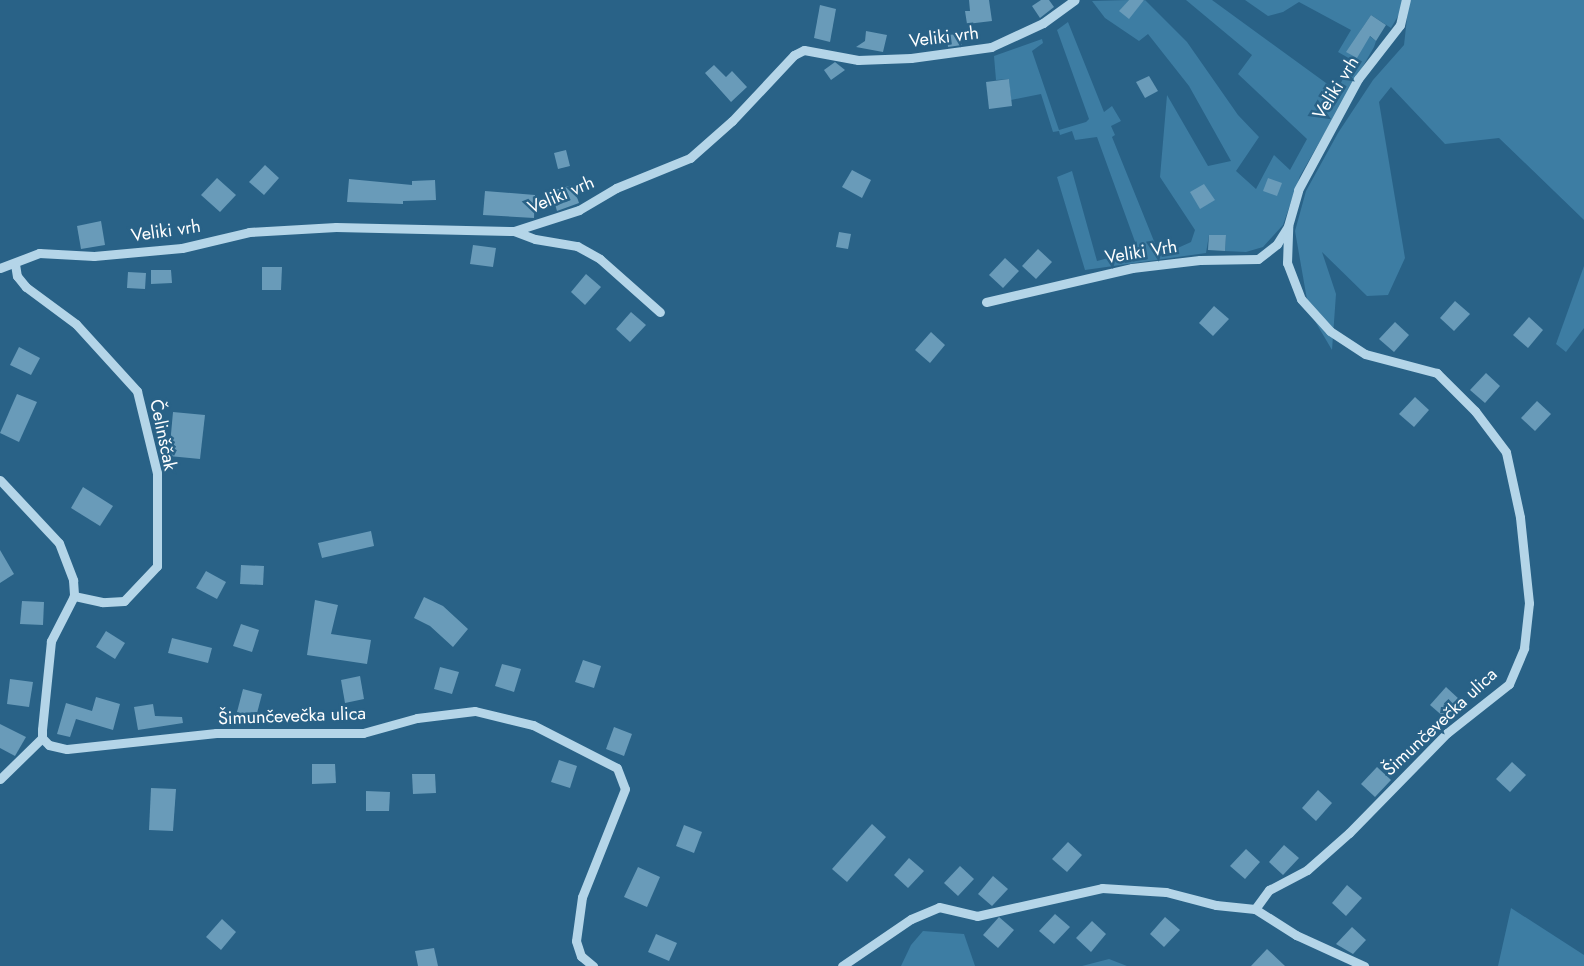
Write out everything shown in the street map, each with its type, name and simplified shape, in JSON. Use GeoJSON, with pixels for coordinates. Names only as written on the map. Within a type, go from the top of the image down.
{"type":"FeatureCollection","features":[{"type":"Feature","properties":{"kind":"street","name":"Veliki vrh"},"geometry":{"type":"LineString","coordinates":[[0,268],[15,264],[39,253],[94,256],[182,248],[249,232],[336,227],[514,231],[579,210],[616,188],[690,158],[732,121],[794,56],[804,50],[858,60],[911,58],[992,47],[1035,28],[1075,0]]}},
{"type":"Feature","properties":{"kind":"street","name":"Veliki vrh"},"geometry":{"type":"LineString","coordinates":[[1288,226],[1291,209],[1312,160],[1358,79],[1400,25],[1406,0]]}},
{"type":"Feature","properties":{"kind":"street","name":"Veliki Vrh"},"geometry":{"type":"LineString","coordinates":[[986,302],[1132,268],[1200,260],[1258,259],[1277,244],[1288,226]]}},
{"type":"Feature","properties":{"kind":"street","name":"Šimunčevečka ulica"},"geometry":{"type":"LineString","coordinates":[[1255,909],[1269,890],[1307,870],[1447,733],[1510,684],[1524,648],[1529,603],[1520,517],[1506,452],[1476,410],[1437,373],[1365,354],[1330,331],[1293,286],[1287,264],[1288,226]]}},
{"type":"Feature","properties":{"kind":"street"},"geometry":{"type":"LineString","coordinates":[[514,231],[534,239],[577,246],[631,283],[660,312]]}},
{"type":"Feature","properties":{"kind":"street","name":"Čelinščak"},"geometry":{"type":"LineString","coordinates":[[15,264],[17,276],[26,287],[76,324],[137,391],[157,473],[157,566],[124,601],[102,602],[74,596]]}},
{"type":"Feature","properties":{"kind":"street"},"geometry":{"type":"LineString","coordinates":[[0,480],[59,543],[73,580],[74,596],[51,641],[42,738],[0,780]]}},
{"type":"Feature","properties":{"kind":"street","name":"Šimunčevečka ulica"},"geometry":{"type":"LineString","coordinates":[[42,738],[50,745],[67,749],[216,734],[363,733],[418,718],[475,711],[533,725],[617,768],[625,789],[582,897],[576,941],[581,956],[593,966]]}},
{"type":"Feature","properties":{"kind":"street"},"geometry":{"type":"LineString","coordinates":[[842,966],[911,919],[939,907],[977,916],[1102,888],[1166,892],[1216,905],[1255,909],[1296,935],[1364,966]]}},
{"type":"Feature","properties":{"kind":"shaded area"},"geometry":{"type":"Polygon","coordinates":[[[1129,0],[1120,11],[1145,0],[1187,42],[1238,115],[1259,137],[1236,171],[1256,189],[1274,155],[1290,170],[1307,139],[1238,74],[1252,55],[1186,0],[1212,0],[1337,91],[1352,60],[1338,52],[1351,30],[1299,2],[1283,12],[1268,16],[1245,0],[1403,0],[1401,11],[1391,28],[1371,15],[1361,30],[1376,41],[1374,47],[1300,176],[1283,225],[1263,247],[1246,252],[1225,251],[1226,235],[1209,235],[1206,253],[1085,270],[1057,177],[1072,171],[1097,261],[1138,250],[1097,137],[1075,140],[1072,131],[1060,135],[1059,131],[1053,132],[1041,94],[1011,100],[1009,79],[996,80],[994,56],[1042,39],[1043,43],[1032,51],[1059,130],[1086,122],[1089,119],[1057,30],[1068,22],[1104,112],[1112,106],[1121,121],[1111,126],[1115,135],[1112,137],[1160,256],[1191,242],[1195,230],[1160,177],[1167,95],[1208,166],[1231,161],[1189,86],[1148,34],[1139,41],[1105,18],[1092,1],[1129,0]]]}},
{"type":"Feature","properties":{"kind":"shaded area"},"geometry":{"type":"Polygon","coordinates":[[[1409,0],[1584,0],[1584,220],[1499,138],[1445,144],[1391,87],[1379,102],[1405,258],[1388,295],[1367,296],[1322,252],[1336,294],[1332,350],[1309,311],[1295,231],[1306,191],[1338,133],[1373,80],[1404,45],[1409,0]]]}},
{"type":"Feature","properties":{"kind":"shaded area"},"geometry":{"type":"Polygon","coordinates":[[[1584,266],[1584,328],[1566,352],[1556,344],[1584,266]]]}},
{"type":"Feature","properties":{"kind":"shaded area"},"geometry":{"type":"Polygon","coordinates":[[[1511,908],[1584,955],[1584,966],[1498,966],[1511,908]]]}},
{"type":"Feature","properties":{"kind":"shaded area"},"geometry":{"type":"Polygon","coordinates":[[[923,931],[964,934],[975,966],[901,966],[911,945],[923,931]]]}},
{"type":"Feature","properties":{"kind":"shaded area"},"geometry":{"type":"Polygon","coordinates":[[[1109,959],[1127,966],[1082,966],[1109,959]]]}},
{"type":"Feature","properties":{"kind":"building"},"geometry":{"type":"Polygon","coordinates":[[[969,0],[989,0],[992,21],[967,24],[965,11],[970,11],[969,0]]]}},
{"type":"Feature","properties":{"kind":"building"},"geometry":{"type":"Polygon","coordinates":[[[1041,0],[1049,0],[1054,7],[1040,18],[1032,6],[1041,0]]]}},
{"type":"Feature","properties":{"kind":"building"},"geometry":{"type":"Polygon","coordinates":[[[1129,0],[1144,0],[1129,19],[1119,11],[1129,0]]]}},
{"type":"Feature","properties":{"kind":"building"},"geometry":{"type":"Polygon","coordinates":[[[820,5],[836,9],[830,42],[814,38],[820,5]]]}},
{"type":"Feature","properties":{"kind":"building"},"geometry":{"type":"Polygon","coordinates":[[[1371,15],[1386,25],[1376,41],[1370,36],[1357,58],[1346,52],[1371,15]]]}},
{"type":"Feature","properties":{"kind":"building"},"geometry":{"type":"Polygon","coordinates":[[[866,31],[887,35],[883,52],[856,47],[865,41],[866,31]]]}},
{"type":"Feature","properties":{"kind":"building"},"geometry":{"type":"Polygon","coordinates":[[[961,34],[962,45],[948,47],[947,35],[961,34]]]}},
{"type":"Feature","properties":{"kind":"building"},"geometry":{"type":"Polygon","coordinates":[[[835,62],[845,70],[831,80],[824,70],[835,62]]]}},
{"type":"Feature","properties":{"kind":"building"},"geometry":{"type":"Polygon","coordinates":[[[714,65],[726,77],[732,71],[747,87],[731,102],[705,73],[714,65]]]}},
{"type":"Feature","properties":{"kind":"building"},"geometry":{"type":"Polygon","coordinates":[[[1149,76],[1158,91],[1145,98],[1136,82],[1149,76]]]}},
{"type":"Feature","properties":{"kind":"building"},"geometry":{"type":"Polygon","coordinates":[[[1009,79],[1012,106],[989,109],[986,82],[1009,79]]]}},
{"type":"Feature","properties":{"kind":"building"},"geometry":{"type":"Polygon","coordinates":[[[566,150],[570,166],[558,169],[554,153],[566,150]]]}},
{"type":"Feature","properties":{"kind":"building"},"geometry":{"type":"Polygon","coordinates":[[[265,165],[279,178],[264,195],[249,182],[265,165]]]}},
{"type":"Feature","properties":{"kind":"building"},"geometry":{"type":"Polygon","coordinates":[[[852,170],[871,180],[862,198],[842,187],[852,170]]]}},
{"type":"Feature","properties":{"kind":"building"},"geometry":{"type":"Polygon","coordinates":[[[217,178],[236,195],[220,212],[201,195],[217,178]]]}},
{"type":"Feature","properties":{"kind":"building"},"geometry":{"type":"Polygon","coordinates":[[[1268,178],[1282,183],[1277,196],[1263,191],[1268,178]]]}},
{"type":"Feature","properties":{"kind":"building"},"geometry":{"type":"Polygon","coordinates":[[[349,179],[412,185],[412,181],[435,180],[436,200],[403,201],[403,204],[347,202],[349,179]]]}},
{"type":"Feature","properties":{"kind":"building"},"geometry":{"type":"Polygon","coordinates":[[[1204,184],[1215,200],[1200,209],[1190,192],[1204,184]]]}},
{"type":"Feature","properties":{"kind":"building"},"geometry":{"type":"Polygon","coordinates":[[[573,185],[579,203],[557,211],[551,191],[573,185]]]}},
{"type":"Feature","properties":{"kind":"building"},"geometry":{"type":"Polygon","coordinates":[[[485,191],[535,195],[534,218],[483,215],[485,191]]]}},
{"type":"Feature","properties":{"kind":"building"},"geometry":{"type":"Polygon","coordinates":[[[101,221],[105,245],[81,249],[77,226],[101,221]]]}},
{"type":"Feature","properties":{"kind":"building"},"geometry":{"type":"Polygon","coordinates":[[[839,232],[851,234],[848,249],[836,247],[839,232]]]}},
{"type":"Feature","properties":{"kind":"building"},"geometry":{"type":"Polygon","coordinates":[[[1209,235],[1226,235],[1225,251],[1208,250],[1209,235]]]}},
{"type":"Feature","properties":{"kind":"building"},"geometry":{"type":"Polygon","coordinates":[[[473,245],[496,248],[493,267],[470,264],[473,245]]]}},
{"type":"Feature","properties":{"kind":"building"},"geometry":{"type":"Polygon","coordinates":[[[1038,249],[1052,262],[1036,279],[1022,266],[1038,249]]]}},
{"type":"Feature","properties":{"kind":"building"},"geometry":{"type":"Polygon","coordinates":[[[1005,258],[1019,271],[1003,288],[989,275],[1005,258]]]}},
{"type":"Feature","properties":{"kind":"building"},"geometry":{"type":"Polygon","coordinates":[[[262,267],[282,267],[281,290],[262,290],[262,267]]]}},
{"type":"Feature","properties":{"kind":"building"},"geometry":{"type":"Polygon","coordinates":[[[151,270],[171,270],[172,283],[151,284],[151,270]]]}},
{"type":"Feature","properties":{"kind":"building"},"geometry":{"type":"Polygon","coordinates":[[[128,272],[146,273],[145,289],[127,288],[128,272]]]}},
{"type":"Feature","properties":{"kind":"building"},"geometry":{"type":"Polygon","coordinates":[[[586,274],[601,287],[585,305],[571,292],[586,274]]]}},
{"type":"Feature","properties":{"kind":"building"},"geometry":{"type":"Polygon","coordinates":[[[1455,301],[1470,314],[1454,331],[1440,318],[1455,301]]]}},
{"type":"Feature","properties":{"kind":"building"},"geometry":{"type":"Polygon","coordinates":[[[1214,306],[1229,319],[1213,336],[1199,323],[1214,306]]]}},
{"type":"Feature","properties":{"kind":"building"},"geometry":{"type":"Polygon","coordinates":[[[631,312],[646,325],[630,342],[616,329],[631,312]]]}},
{"type":"Feature","properties":{"kind":"building"},"geometry":{"type":"Polygon","coordinates":[[[1529,317],[1543,330],[1528,348],[1513,335],[1529,317]]]}},
{"type":"Feature","properties":{"kind":"building"},"geometry":{"type":"Polygon","coordinates":[[[1395,322],[1409,335],[1394,352],[1379,339],[1395,322]]]}},
{"type":"Feature","properties":{"kind":"building"},"geometry":{"type":"Polygon","coordinates":[[[931,332],[945,345],[930,363],[915,350],[931,332]]]}},
{"type":"Feature","properties":{"kind":"building"},"geometry":{"type":"Polygon","coordinates":[[[19,347],[40,358],[31,375],[10,365],[19,347]]]}},
{"type":"Feature","properties":{"kind":"building"},"geometry":{"type":"Polygon","coordinates":[[[1486,373],[1500,386],[1485,403],[1470,390],[1486,373]]]}},
{"type":"Feature","properties":{"kind":"building"},"geometry":{"type":"Polygon","coordinates":[[[17,394],[37,402],[19,442],[0,433],[17,394]]]}},
{"type":"Feature","properties":{"kind":"building"},"geometry":{"type":"Polygon","coordinates":[[[1415,397],[1429,410],[1414,427],[1399,414],[1415,397]]]}},
{"type":"Feature","properties":{"kind":"building"},"geometry":{"type":"Polygon","coordinates":[[[1537,401],[1551,414],[1535,431],[1521,418],[1537,401]]]}},
{"type":"Feature","properties":{"kind":"building"},"geometry":{"type":"Polygon","coordinates":[[[173,412],[205,415],[200,459],[169,456],[173,412]]]}},
{"type":"Feature","properties":{"kind":"building"},"geometry":{"type":"Polygon","coordinates":[[[83,487],[113,506],[100,526],[71,508],[83,487]]]}},
{"type":"Feature","properties":{"kind":"building"},"geometry":{"type":"Polygon","coordinates":[[[371,531],[374,546],[322,558],[318,543],[371,531]]]}},
{"type":"Feature","properties":{"kind":"building"},"geometry":{"type":"Polygon","coordinates":[[[0,550],[14,574],[0,583],[0,550]]]}},
{"type":"Feature","properties":{"kind":"building"},"geometry":{"type":"Polygon","coordinates":[[[241,565],[264,566],[263,585],[240,584],[241,565]]]}},
{"type":"Feature","properties":{"kind":"building"},"geometry":{"type":"Polygon","coordinates":[[[206,571],[226,582],[217,599],[196,588],[206,571]]]}},
{"type":"Feature","properties":{"kind":"building"},"geometry":{"type":"Polygon","coordinates":[[[424,597],[443,606],[468,629],[453,647],[430,626],[414,618],[424,597]]]}},
{"type":"Feature","properties":{"kind":"building"},"geometry":{"type":"Polygon","coordinates":[[[315,600],[338,605],[331,634],[371,640],[367,664],[307,655],[315,600]]]}},
{"type":"Feature","properties":{"kind":"building"},"geometry":{"type":"Polygon","coordinates":[[[22,601],[44,602],[43,625],[20,624],[22,601]]]}},
{"type":"Feature","properties":{"kind":"building"},"geometry":{"type":"Polygon","coordinates":[[[241,624],[259,630],[252,652],[233,646],[241,624]]]}},
{"type":"Feature","properties":{"kind":"building"},"geometry":{"type":"Polygon","coordinates":[[[106,631],[125,643],[115,659],[96,647],[106,631]]]}},
{"type":"Feature","properties":{"kind":"building"},"geometry":{"type":"Polygon","coordinates":[[[172,638],[212,648],[208,663],[168,653],[172,638]]]}},
{"type":"Feature","properties":{"kind":"building"},"geometry":{"type":"Polygon","coordinates":[[[583,660],[601,666],[594,688],[575,682],[583,660]]]}},
{"type":"Feature","properties":{"kind":"building"},"geometry":{"type":"Polygon","coordinates":[[[502,664],[521,669],[514,692],[495,686],[502,664]]]}},
{"type":"Feature","properties":{"kind":"building"},"geometry":{"type":"Polygon","coordinates":[[[440,667],[459,672],[452,694],[434,689],[440,667]]]}},
{"type":"Feature","properties":{"kind":"building"},"geometry":{"type":"Polygon","coordinates":[[[360,676],[364,699],[345,703],[341,680],[360,676]]]}},
{"type":"Feature","properties":{"kind":"building"},"geometry":{"type":"Polygon","coordinates":[[[10,679],[33,682],[29,707],[7,704],[10,679]]]}},
{"type":"Feature","properties":{"kind":"building"},"geometry":{"type":"Polygon","coordinates":[[[1446,687],[1460,700],[1445,718],[1430,705],[1446,687]]]}},
{"type":"Feature","properties":{"kind":"building"},"geometry":{"type":"Polygon","coordinates":[[[243,689],[262,694],[256,717],[237,712],[243,689]]]}},
{"type":"Feature","properties":{"kind":"building"},"geometry":{"type":"Polygon","coordinates":[[[96,697],[120,704],[113,730],[76,719],[70,737],[57,734],[66,703],[92,711],[96,697]]]}},
{"type":"Feature","properties":{"kind":"building"},"geometry":{"type":"Polygon","coordinates":[[[153,704],[155,716],[182,717],[183,723],[138,730],[134,707],[153,704]]]}},
{"type":"Feature","properties":{"kind":"building"},"geometry":{"type":"Polygon","coordinates":[[[0,724],[26,737],[15,756],[0,748],[0,724]]]}},
{"type":"Feature","properties":{"kind":"building"},"geometry":{"type":"Polygon","coordinates":[[[614,727],[632,734],[624,756],[606,749],[614,727]]]}},
{"type":"Feature","properties":{"kind":"building"},"geometry":{"type":"Polygon","coordinates":[[[559,760],[577,766],[570,788],[551,782],[559,760]]]}},
{"type":"Feature","properties":{"kind":"building"},"geometry":{"type":"Polygon","coordinates":[[[1512,762],[1526,775],[1510,792],[1496,779],[1512,762]]]}},
{"type":"Feature","properties":{"kind":"building"},"geometry":{"type":"Polygon","coordinates":[[[312,764],[335,764],[336,783],[312,784],[312,764]]]}},
{"type":"Feature","properties":{"kind":"building"},"geometry":{"type":"Polygon","coordinates":[[[1377,767],[1391,780],[1375,797],[1361,784],[1377,767]]]}},
{"type":"Feature","properties":{"kind":"building"},"geometry":{"type":"Polygon","coordinates":[[[412,774],[435,774],[436,793],[413,794],[412,774]]]}},
{"type":"Feature","properties":{"kind":"building"},"geometry":{"type":"Polygon","coordinates":[[[151,788],[176,789],[173,831],[149,830],[151,788]]]}},
{"type":"Feature","properties":{"kind":"building"},"geometry":{"type":"Polygon","coordinates":[[[1318,790],[1332,803],[1316,821],[1302,808],[1318,790]]]}},
{"type":"Feature","properties":{"kind":"building"},"geometry":{"type":"Polygon","coordinates":[[[366,791],[390,792],[389,811],[366,811],[366,791]]]}},
{"type":"Feature","properties":{"kind":"building"},"geometry":{"type":"Polygon","coordinates":[[[872,824],[886,837],[847,882],[832,869],[872,824]]]}},
{"type":"Feature","properties":{"kind":"building"},"geometry":{"type":"Polygon","coordinates":[[[684,825],[702,832],[694,853],[676,846],[684,825]]]}},
{"type":"Feature","properties":{"kind":"building"},"geometry":{"type":"Polygon","coordinates":[[[1068,842],[1082,855],[1067,872],[1052,859],[1068,842]]]}},
{"type":"Feature","properties":{"kind":"building"},"geometry":{"type":"Polygon","coordinates":[[[1284,845],[1299,858],[1283,875],[1269,862],[1284,845]]]}},
{"type":"Feature","properties":{"kind":"building"},"geometry":{"type":"Polygon","coordinates":[[[1246,849],[1260,862],[1245,879],[1230,866],[1246,849]]]}},
{"type":"Feature","properties":{"kind":"building"},"geometry":{"type":"Polygon","coordinates":[[[909,858],[924,871],[908,888],[894,875],[909,858]]]}},
{"type":"Feature","properties":{"kind":"building"},"geometry":{"type":"Polygon","coordinates":[[[960,866],[974,879],[958,896],[944,883],[960,866]]]}},
{"type":"Feature","properties":{"kind":"building"},"geometry":{"type":"Polygon","coordinates":[[[638,867],[660,877],[647,907],[624,897],[638,867]]]}},
{"type":"Feature","properties":{"kind":"building"},"geometry":{"type":"Polygon","coordinates":[[[993,876],[1008,889],[992,906],[978,894],[993,876]]]}},
{"type":"Feature","properties":{"kind":"building"},"geometry":{"type":"Polygon","coordinates":[[[1347,885],[1362,898],[1346,916],[1332,903],[1347,885]]]}},
{"type":"Feature","properties":{"kind":"building"},"geometry":{"type":"Polygon","coordinates":[[[1055,914],[1070,927],[1054,944],[1039,931],[1055,914]]]}},
{"type":"Feature","properties":{"kind":"building"},"geometry":{"type":"Polygon","coordinates":[[[999,917],[1014,930],[998,948],[983,935],[999,917]]]}},
{"type":"Feature","properties":{"kind":"building"},"geometry":{"type":"Polygon","coordinates":[[[1165,917],[1180,930],[1164,947],[1150,934],[1165,917]]]}},
{"type":"Feature","properties":{"kind":"building"},"geometry":{"type":"Polygon","coordinates":[[[222,919],[236,932],[221,950],[206,937],[222,919]]]}},
{"type":"Feature","properties":{"kind":"building"},"geometry":{"type":"Polygon","coordinates":[[[1092,921],[1106,934],[1091,952],[1076,938],[1092,921]]]}},
{"type":"Feature","properties":{"kind":"building"},"geometry":{"type":"Polygon","coordinates":[[[1352,927],[1366,940],[1353,954],[1336,944],[1352,927]]]}},
{"type":"Feature","properties":{"kind":"building"},"geometry":{"type":"Polygon","coordinates":[[[656,934],[677,943],[669,961],[648,952],[656,934]]]}},
{"type":"Feature","properties":{"kind":"building"},"geometry":{"type":"Polygon","coordinates":[[[434,948],[438,966],[418,966],[415,951],[434,948]]]}},
{"type":"Feature","properties":{"kind":"building"},"geometry":{"type":"Polygon","coordinates":[[[1267,949],[1285,966],[1251,966],[1267,949]]]}}]}
